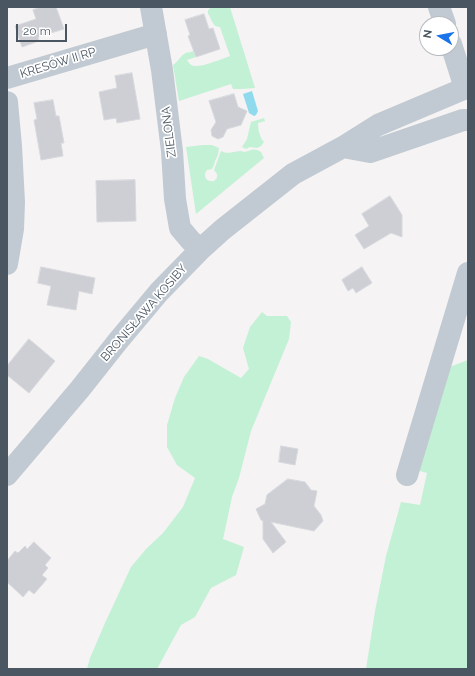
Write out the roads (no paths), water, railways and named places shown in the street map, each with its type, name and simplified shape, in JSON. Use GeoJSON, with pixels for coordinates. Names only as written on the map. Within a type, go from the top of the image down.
{"type":"FeatureCollection","features":[{"type":"Feature","properties":{"kind":"street","name":"ZIELONA"},"geometry":{"type":"LineString","coordinates":[[151,7],[162,70],[170,130],[175,199],[180,228],[201,250]]}},
{"type":"Feature","properties":{"kind":"street","name":"KRESÓW II RP"},"geometry":{"type":"LineString","coordinates":[[7,78],[156,34]]}},
{"type":"Feature","properties":{"kind":"street"},"geometry":{"type":"LineString","coordinates":[[455,56],[466,87]]}},
{"type":"Feature","properties":{"kind":"street","name":"BRONISŁAWA KOSIBY"},"geometry":{"type":"LineString","coordinates":[[7,475],[80,389],[159,292],[222,230],[293,174],[343,147],[378,125],[466,87]]}},
{"type":"Feature","properties":{"kind":"street"},"geometry":{"type":"LineString","coordinates":[[7,102],[14,202],[13,229],[7,264]]}},
{"type":"Feature","properties":{"kind":"street"},"geometry":{"type":"LineString","coordinates":[[343,147],[370,152],[463,120],[468,120]]}},
{"type":"Feature","properties":{"kind":"street"},"geometry":{"type":"LineString","coordinates":[[407,475],[468,273]]}},
{"type":"Feature","properties":{"kind":"water"},"geometry":{"type":"Polygon","coordinates":[[[252,91],[258,111],[254,116],[249,113],[243,94],[252,91]]]}}]}
